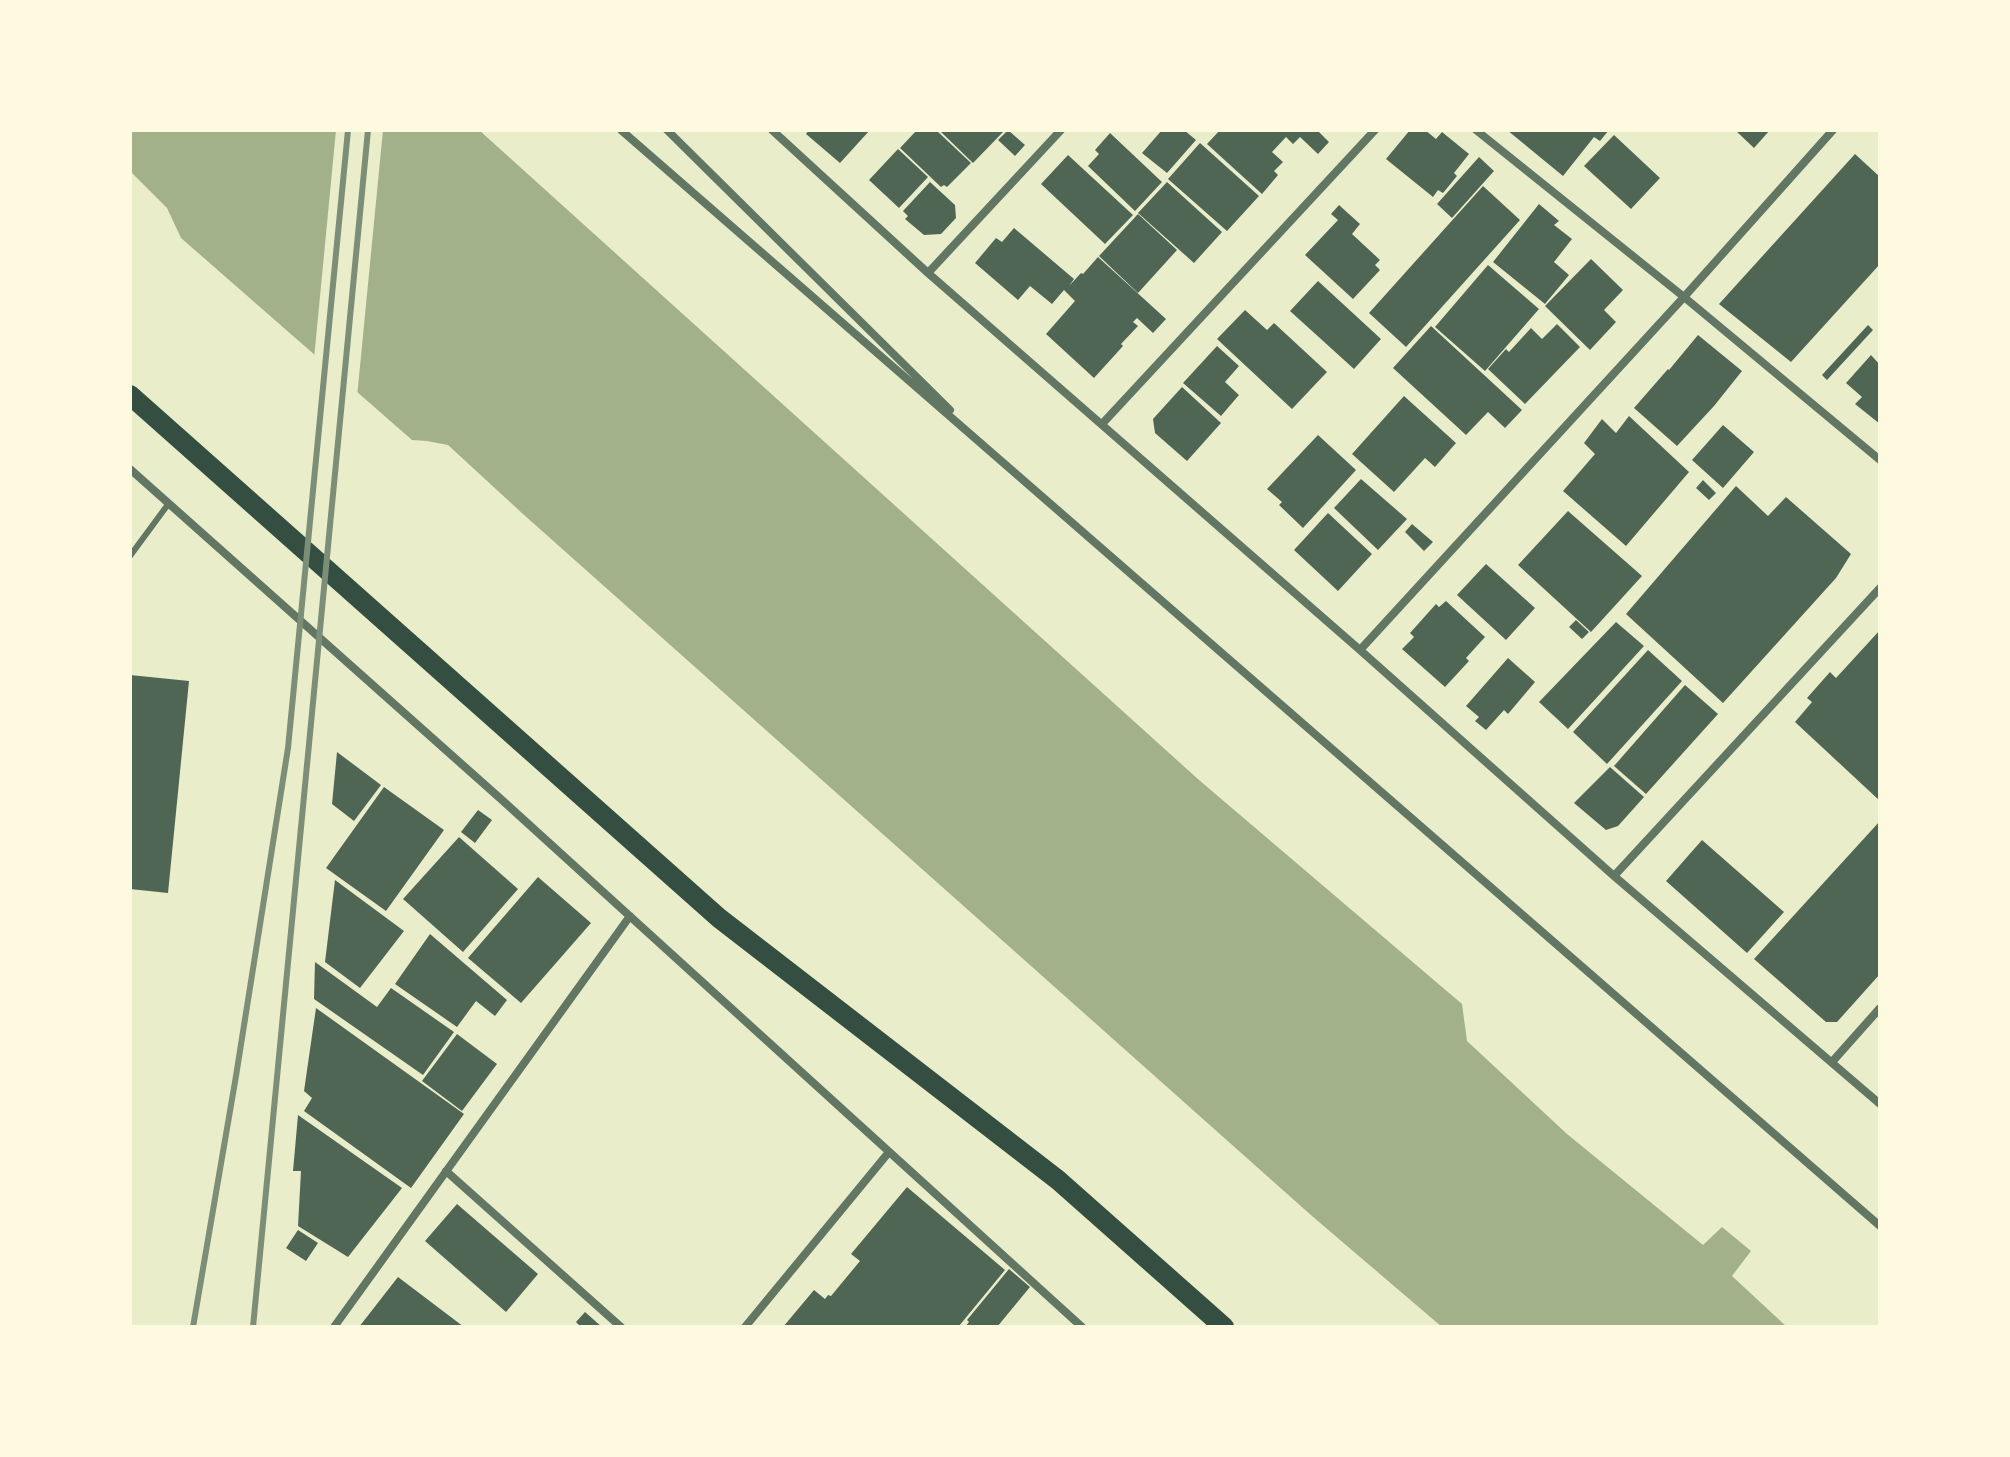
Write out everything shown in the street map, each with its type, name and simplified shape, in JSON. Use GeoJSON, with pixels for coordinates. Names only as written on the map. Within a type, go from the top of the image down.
{"type":"FeatureCollection","features":[{"type":"Feature","properties":{"kind":"main road"},"geometry":{"type":"LineString","coordinates":[[130,395],[719,918],[1058,1180],[1224,1327]]}},
{"type":"Feature","properties":{"kind":"street"},"geometry":{"type":"LineString","coordinates":[[621,130],[1880,1226]]}},
{"type":"Feature","properties":{"kind":"street"},"geometry":{"type":"LineString","coordinates":[[667,130],[1007,466]]}},
{"type":"Feature","properties":{"kind":"street"},"geometry":{"type":"LineString","coordinates":[[772,130],[928,273],[1614,876],[1880,1104]]}},
{"type":"Feature","properties":{"kind":"street"},"geometry":{"type":"LineString","coordinates":[[928,273],[1061,130]]}},
{"type":"Feature","properties":{"kind":"street"},"geometry":{"type":"LineString","coordinates":[[1102,424],[1375,130]]}},
{"type":"Feature","properties":{"kind":"street"},"geometry":{"type":"LineString","coordinates":[[1476,130],[1880,460]]}},
{"type":"Feature","properties":{"kind":"street"},"geometry":{"type":"LineString","coordinates":[[1360,650],[1833,130]]}},
{"type":"Feature","properties":{"kind":"street"},"geometry":{"type":"LineString","coordinates":[[130,469],[491,789],[1082,1327]]}},
{"type":"Feature","properties":{"kind":"street"},"geometry":{"type":"LineString","coordinates":[[1614,876],[1880,588]]}},
{"type":"Feature","properties":{"kind":"street"},"geometry":{"type":"LineString","coordinates":[[334,1327],[630,916]]}},
{"type":"Feature","properties":{"kind":"street"},"geometry":{"type":"LineString","coordinates":[[1832,1062],[1880,1008]]}},
{"type":"Feature","properties":{"kind":"street"},"geometry":{"type":"LineString","coordinates":[[745,1327],[889,1152]]}},
{"type":"Feature","properties":{"kind":"street"},"geometry":{"type":"LineString","coordinates":[[446,1171],[621,1327]]}},
{"type":"Feature","properties":{"kind":"lane"},"geometry":{"type":"LineString","coordinates":[[130,556],[169,503]]}},
{"type":"Feature","properties":{"kind":"shaded area"},"geometry":{"type":"Polygon","coordinates":[[[130,130],[479,130],[1199,780],[1462,1004],[1467,1041],[1567,1134],[1703,1245],[1722,1227],[1751,1251],[1732,1276],[1787,1327],[1442,1327],[1312,1216],[448,445],[412,440],[181,238],[167,208],[130,171],[130,130]]]}},
{"type":"Feature","properties":{"kind":"pier"},"geometry":{"type":"Polygon","coordinates":[[[336,130],[383,130],[357,397],[314,359],[336,130]]]}},
{"type":"Feature","properties":{"kind":"building"},"geometry":{"type":"Polygon","coordinates":[[[809,130],[870,130],[840,163],[806,134],[809,130]]]}},
{"type":"Feature","properties":{"kind":"building"},"geometry":{"type":"Polygon","coordinates":[[[917,130],[936,130],[971,163],[947,187],[941,187],[900,148],[917,130]]]}},
{"type":"Feature","properties":{"kind":"building"},"geometry":{"type":"Polygon","coordinates":[[[939,130],[1005,130],[973,163],[939,130]]]}},
{"type":"Feature","properties":{"kind":"building"},"geometry":{"type":"Polygon","coordinates":[[[1008,130],[1025,145],[1015,156],[998,140],[1008,130]]]}},
{"type":"Feature","properties":{"kind":"building"},"geometry":{"type":"Polygon","coordinates":[[[1162,130],[1184,130],[1196,140],[1167,173],[1142,153],[1162,130]]]}},
{"type":"Feature","properties":{"kind":"building"},"geometry":{"type":"Polygon","coordinates":[[[1220,130],[1317,130],[1329,142],[1318,154],[1300,137],[1293,144],[1286,137],[1272,152],[1283,162],[1274,171],[1278,175],[1262,194],[1207,144],[1220,130]]]}},
{"type":"Feature","properties":{"kind":"building"},"geometry":{"type":"Polygon","coordinates":[[[1410,130],[1425,130],[1436,139],[1442,132],[1469,154],[1443,193],[1438,190],[1433,197],[1386,159],[1410,130]]]}},
{"type":"Feature","properties":{"kind":"building"},"geometry":{"type":"Polygon","coordinates":[[[1507,130],[1609,130],[1600,141],[1594,137],[1563,176],[1507,130]]]}},
{"type":"Feature","properties":{"kind":"building"},"geometry":{"type":"Polygon","coordinates":[[[1735,130],[1770,130],[1754,148],[1735,130]]]}},
{"type":"Feature","properties":{"kind":"building"},"geometry":{"type":"Polygon","coordinates":[[[1110,133],[1162,182],[1135,211],[1088,166],[1099,154],[1095,150],[1110,133]]]}},
{"type":"Feature","properties":{"kind":"building"},"geometry":{"type":"Polygon","coordinates":[[[1614,135],[1660,178],[1631,209],[1584,166],[1614,135]]]}},
{"type":"Feature","properties":{"kind":"building"},"geometry":{"type":"Polygon","coordinates":[[[1200,143],[1259,196],[1227,231],[1168,179],[1200,143]]]}},
{"type":"Feature","properties":{"kind":"building"},"geometry":{"type":"Polygon","coordinates":[[[898,149],[928,177],[899,208],[869,180],[898,149]]]}},
{"type":"Feature","properties":{"kind":"building"},"geometry":{"type":"Polygon","coordinates":[[[1855,154],[1880,177],[1880,264],[1791,362],[1719,304],[1855,154]]]}},
{"type":"Feature","properties":{"kind":"building"},"geometry":{"type":"Polygon","coordinates":[[[1068,155],[1133,215],[1105,244],[1041,184],[1068,155]]]}},
{"type":"Feature","properties":{"kind":"building"},"geometry":{"type":"Polygon","coordinates":[[[1479,157],[1494,171],[1452,218],[1437,204],[1479,157]]]}},
{"type":"Feature","properties":{"kind":"building"},"geometry":{"type":"Polygon","coordinates":[[[930,182],[955,205],[956,218],[941,234],[924,235],[905,219],[908,216],[903,211],[930,182]]]}},
{"type":"Feature","properties":{"kind":"building"},"geometry":{"type":"Polygon","coordinates":[[[1167,182],[1222,232],[1194,263],[1138,213],[1167,182]]]}},
{"type":"Feature","properties":{"kind":"building"},"geometry":{"type":"Polygon","coordinates":[[[1483,186],[1520,220],[1406,347],[1369,313],[1483,186]]]}},
{"type":"Feature","properties":{"kind":"building"},"geometry":{"type":"Polygon","coordinates":[[[1539,204],[1559,221],[1554,225],[1572,239],[1554,262],[1569,275],[1545,304],[1493,262],[1539,204]]]}},
{"type":"Feature","properties":{"kind":"building"},"geometry":{"type":"Polygon","coordinates":[[[1339,205],[1360,224],[1352,234],[1380,260],[1375,265],[1380,270],[1353,299],[1305,255],[1338,220],[1331,214],[1339,205]]]}},
{"type":"Feature","properties":{"kind":"building"},"geometry":{"type":"Polygon","coordinates":[[[1138,214],[1177,250],[1138,293],[1099,256],[1138,214]]]}},
{"type":"Feature","properties":{"kind":"building"},"geometry":{"type":"Polygon","coordinates":[[[1014,228],[1074,279],[1069,286],[1098,257],[1166,319],[1153,333],[1137,318],[1133,322],[1138,326],[1094,378],[1046,334],[1075,301],[1064,290],[1052,304],[1030,286],[1018,300],[975,263],[996,238],[1002,242],[1014,228]]]}},
{"type":"Feature","properties":{"kind":"building"},"geometry":{"type":"Polygon","coordinates":[[[1591,259],[1623,290],[1604,310],[1616,322],[1590,350],[1545,306],[1591,259]]]}},
{"type":"Feature","properties":{"kind":"building"},"geometry":{"type":"Polygon","coordinates":[[[1488,265],[1539,309],[1485,371],[1435,327],[1488,265]]]}},
{"type":"Feature","properties":{"kind":"building"},"geometry":{"type":"Polygon","coordinates":[[[1318,281],[1381,339],[1354,369],[1290,311],[1318,281]]]}},
{"type":"Feature","properties":{"kind":"building"},"geometry":{"type":"Polygon","coordinates":[[[1245,310],[1267,330],[1274,323],[1327,372],[1292,409],[1217,339],[1245,310]]]}},
{"type":"Feature","properties":{"kind":"building"},"geometry":{"type":"Polygon","coordinates":[[[1557,324],[1580,347],[1525,404],[1488,369],[1531,328],[1542,339],[1557,324]]]}},
{"type":"Feature","properties":{"kind":"building"},"geometry":{"type":"Polygon","coordinates":[[[1868,325],[1873,330],[1827,380],[1822,375],[1868,325]]]}},
{"type":"Feature","properties":{"kind":"building"},"geometry":{"type":"Polygon","coordinates":[[[1431,326],[1522,410],[1505,428],[1488,412],[1466,435],[1393,368],[1431,326]]]}},
{"type":"Feature","properties":{"kind":"building"},"geometry":{"type":"Polygon","coordinates":[[[1698,335],[1742,371],[1677,446],[1634,408],[1698,335]]]}},
{"type":"Feature","properties":{"kind":"building"},"geometry":{"type":"Polygon","coordinates":[[[1217,346],[1239,366],[1225,382],[1239,395],[1221,416],[1183,383],[1217,346]]]}},
{"type":"Feature","properties":{"kind":"building"},"geometry":{"type":"Polygon","coordinates":[[[1871,355],[1880,365],[1880,424],[1855,404],[1862,397],[1846,383],[1871,355]]]}},
{"type":"Feature","properties":{"kind":"building"},"geometry":{"type":"Polygon","coordinates":[[[1182,387],[1221,423],[1187,461],[1155,433],[1153,419],[1182,387]]]}},
{"type":"Feature","properties":{"kind":"building"},"geometry":{"type":"Polygon","coordinates":[[[1404,396],[1456,443],[1435,467],[1425,458],[1394,492],[1352,454],[1404,396]]]}},
{"type":"Feature","properties":{"kind":"building"},"geometry":{"type":"Polygon","coordinates":[[[1629,416],[1689,472],[1626,546],[1563,491],[1595,454],[1584,443],[1602,419],[1616,433],[1629,416]]]}},
{"type":"Feature","properties":{"kind":"building"},"geometry":{"type":"Polygon","coordinates":[[[1723,425],[1754,452],[1723,488],[1692,460],[1723,425]]]}},
{"type":"Feature","properties":{"kind":"building"},"geometry":{"type":"Polygon","coordinates":[[[1318,435],[1356,470],[1303,528],[1267,489],[1318,435]]]}},
{"type":"Feature","properties":{"kind":"building"},"geometry":{"type":"Polygon","coordinates":[[[1361,479],[1407,519],[1378,550],[1334,508],[1361,479]]]}},
{"type":"Feature","properties":{"kind":"building"},"geometry":{"type":"Polygon","coordinates":[[[1703,480],[1716,493],[1709,500],[1696,488],[1703,480]]]}},
{"type":"Feature","properties":{"kind":"building"},"geometry":{"type":"Polygon","coordinates":[[[1736,486],[1768,516],[1786,497],[1851,554],[1836,578],[1723,703],[1626,614],[1736,486]]]}},
{"type":"Feature","properties":{"kind":"building"},"geometry":{"type":"Polygon","coordinates":[[[1568,511],[1642,576],[1591,632],[1518,565],[1568,511]]]}},
{"type":"Feature","properties":{"kind":"building"},"geometry":{"type":"Polygon","coordinates":[[[1328,513],[1372,554],[1338,591],[1294,550],[1328,513]]]}},
{"type":"Feature","properties":{"kind":"building"},"geometry":{"type":"Polygon","coordinates":[[[1412,524],[1433,542],[1424,551],[1405,532],[1412,524]]]}},
{"type":"Feature","properties":{"kind":"building"},"geometry":{"type":"Polygon","coordinates":[[[1486,564],[1535,608],[1506,640],[1457,595],[1486,564]]]}},
{"type":"Feature","properties":{"kind":"building"},"geometry":{"type":"Polygon","coordinates":[[[1446,601],[1485,637],[1466,658],[1469,661],[1445,687],[1402,649],[1414,637],[1410,633],[1436,604],[1439,607],[1446,601]]]}},
{"type":"Feature","properties":{"kind":"building"},"geometry":{"type":"Polygon","coordinates":[[[1576,620],[1589,632],[1582,639],[1569,627],[1576,620]]]}},
{"type":"Feature","properties":{"kind":"building"},"geometry":{"type":"Polygon","coordinates":[[[1616,622],[1644,646],[1568,729],[1539,702],[1616,622]]]}},
{"type":"Feature","properties":{"kind":"building"},"geometry":{"type":"Polygon","coordinates":[[[1880,630],[1880,801],[1795,722],[1812,702],[1807,698],[1830,672],[1836,678],[1880,630]]]}},
{"type":"Feature","properties":{"kind":"building"},"geometry":{"type":"Polygon","coordinates":[[[1648,650],[1682,681],[1607,764],[1573,732],[1648,650]]]}},
{"type":"Feature","properties":{"kind":"building"},"geometry":{"type":"Polygon","coordinates":[[[1508,658],[1535,682],[1508,714],[1504,710],[1486,730],[1475,721],[1479,717],[1466,706],[1508,658]]]}},
{"type":"Feature","properties":{"kind":"building"},"geometry":{"type":"Polygon","coordinates":[[[130,675],[189,681],[168,893],[130,889],[130,675]]]}},
{"type":"Feature","properties":{"kind":"building"},"geometry":{"type":"Polygon","coordinates":[[[1685,685],[1718,714],[1646,794],[1614,766],[1685,685]]]}},
{"type":"Feature","properties":{"kind":"building"},"geometry":{"type":"Polygon","coordinates":[[[337,752],[381,785],[354,821],[332,804],[337,752]]]}},
{"type":"Feature","properties":{"kind":"building"},"geometry":{"type":"Polygon","coordinates":[[[1610,767],[1644,797],[1618,826],[1606,830],[1574,803],[1610,767]]]}},
{"type":"Feature","properties":{"kind":"building"},"geometry":{"type":"Polygon","coordinates":[[[384,787],[444,830],[386,911],[326,868],[384,787]]]}},
{"type":"Feature","properties":{"kind":"building"},"geometry":{"type":"Polygon","coordinates":[[[478,810],[492,820],[475,843],[461,832],[478,810]]]}},
{"type":"Feature","properties":{"kind":"building"},"geometry":{"type":"Polygon","coordinates":[[[1880,821],[1880,974],[1837,1022],[1826,1022],[1754,959],[1880,821]]]}},
{"type":"Feature","properties":{"kind":"building"},"geometry":{"type":"Polygon","coordinates":[[[459,837],[518,889],[463,952],[403,899],[459,837]]]}},
{"type":"Feature","properties":{"kind":"building"},"geometry":{"type":"Polygon","coordinates":[[[1702,840],[1784,912],[1747,953],[1666,881],[1702,840]]]}},
{"type":"Feature","properties":{"kind":"building"},"geometry":{"type":"Polygon","coordinates":[[[538,877],[591,923],[521,1003],[468,958],[538,877]]]}},
{"type":"Feature","properties":{"kind":"building"},"geometry":{"type":"Polygon","coordinates":[[[335,880],[404,931],[360,988],[325,962],[335,880]]]}},
{"type":"Feature","properties":{"kind":"building"},"geometry":{"type":"Polygon","coordinates":[[[430,934],[507,1000],[495,1016],[476,1001],[457,1027],[395,984],[430,934]]]}},
{"type":"Feature","properties":{"kind":"building"},"geometry":{"type":"Polygon","coordinates":[[[315,962],[377,1007],[391,988],[454,1032],[423,1075],[314,999],[315,962]]]}},
{"type":"Feature","properties":{"kind":"building"},"geometry":{"type":"Polygon","coordinates":[[[316,1008],[464,1114],[411,1188],[304,1111],[312,1098],[304,1091],[316,1008]]]}},
{"type":"Feature","properties":{"kind":"building"},"geometry":{"type":"Polygon","coordinates":[[[457,1034],[497,1064],[462,1111],[422,1081],[457,1034]]]}},
{"type":"Feature","properties":{"kind":"building"},"geometry":{"type":"Polygon","coordinates":[[[298,1115],[402,1188],[348,1257],[298,1226],[301,1171],[293,1171],[298,1115]]]}},
{"type":"Feature","properties":{"kind":"building"},"geometry":{"type":"Polygon","coordinates":[[[907,1187],[1005,1270],[959,1326],[783,1327],[814,1290],[825,1299],[831,1296],[860,1261],[851,1254],[907,1187]]]}},
{"type":"Feature","properties":{"kind":"building"},"geometry":{"type":"Polygon","coordinates":[[[457,1204],[538,1274],[506,1312],[425,1241],[457,1204]]]}},
{"type":"Feature","properties":{"kind":"building"},"geometry":{"type":"Polygon","coordinates":[[[298,1230],[318,1243],[306,1261],[286,1248],[298,1230]]]}},
{"type":"Feature","properties":{"kind":"building"},"geometry":{"type":"Polygon","coordinates":[[[1009,1269],[1030,1287],[997,1327],[965,1327],[969,1322],[967,1320],[1009,1269]]]}},
{"type":"Feature","properties":{"kind":"building"},"geometry":{"type":"Polygon","coordinates":[[[398,1277],[464,1327],[359,1327],[398,1277]]]}},
{"type":"Feature","properties":{"kind":"building"},"geometry":{"type":"Polygon","coordinates":[[[585,1312],[602,1327],[581,1327],[576,1322],[585,1312]]]}},
{"type":"Feature","properties":{"kind":"railway"},"geometry":{"type":"LineString","coordinates":[[193,1327],[288,748],[348,130]]}},
{"type":"Feature","properties":{"kind":"railway"},"geometry":{"type":"LineString","coordinates":[[253,1327],[368,130]]}}]}
